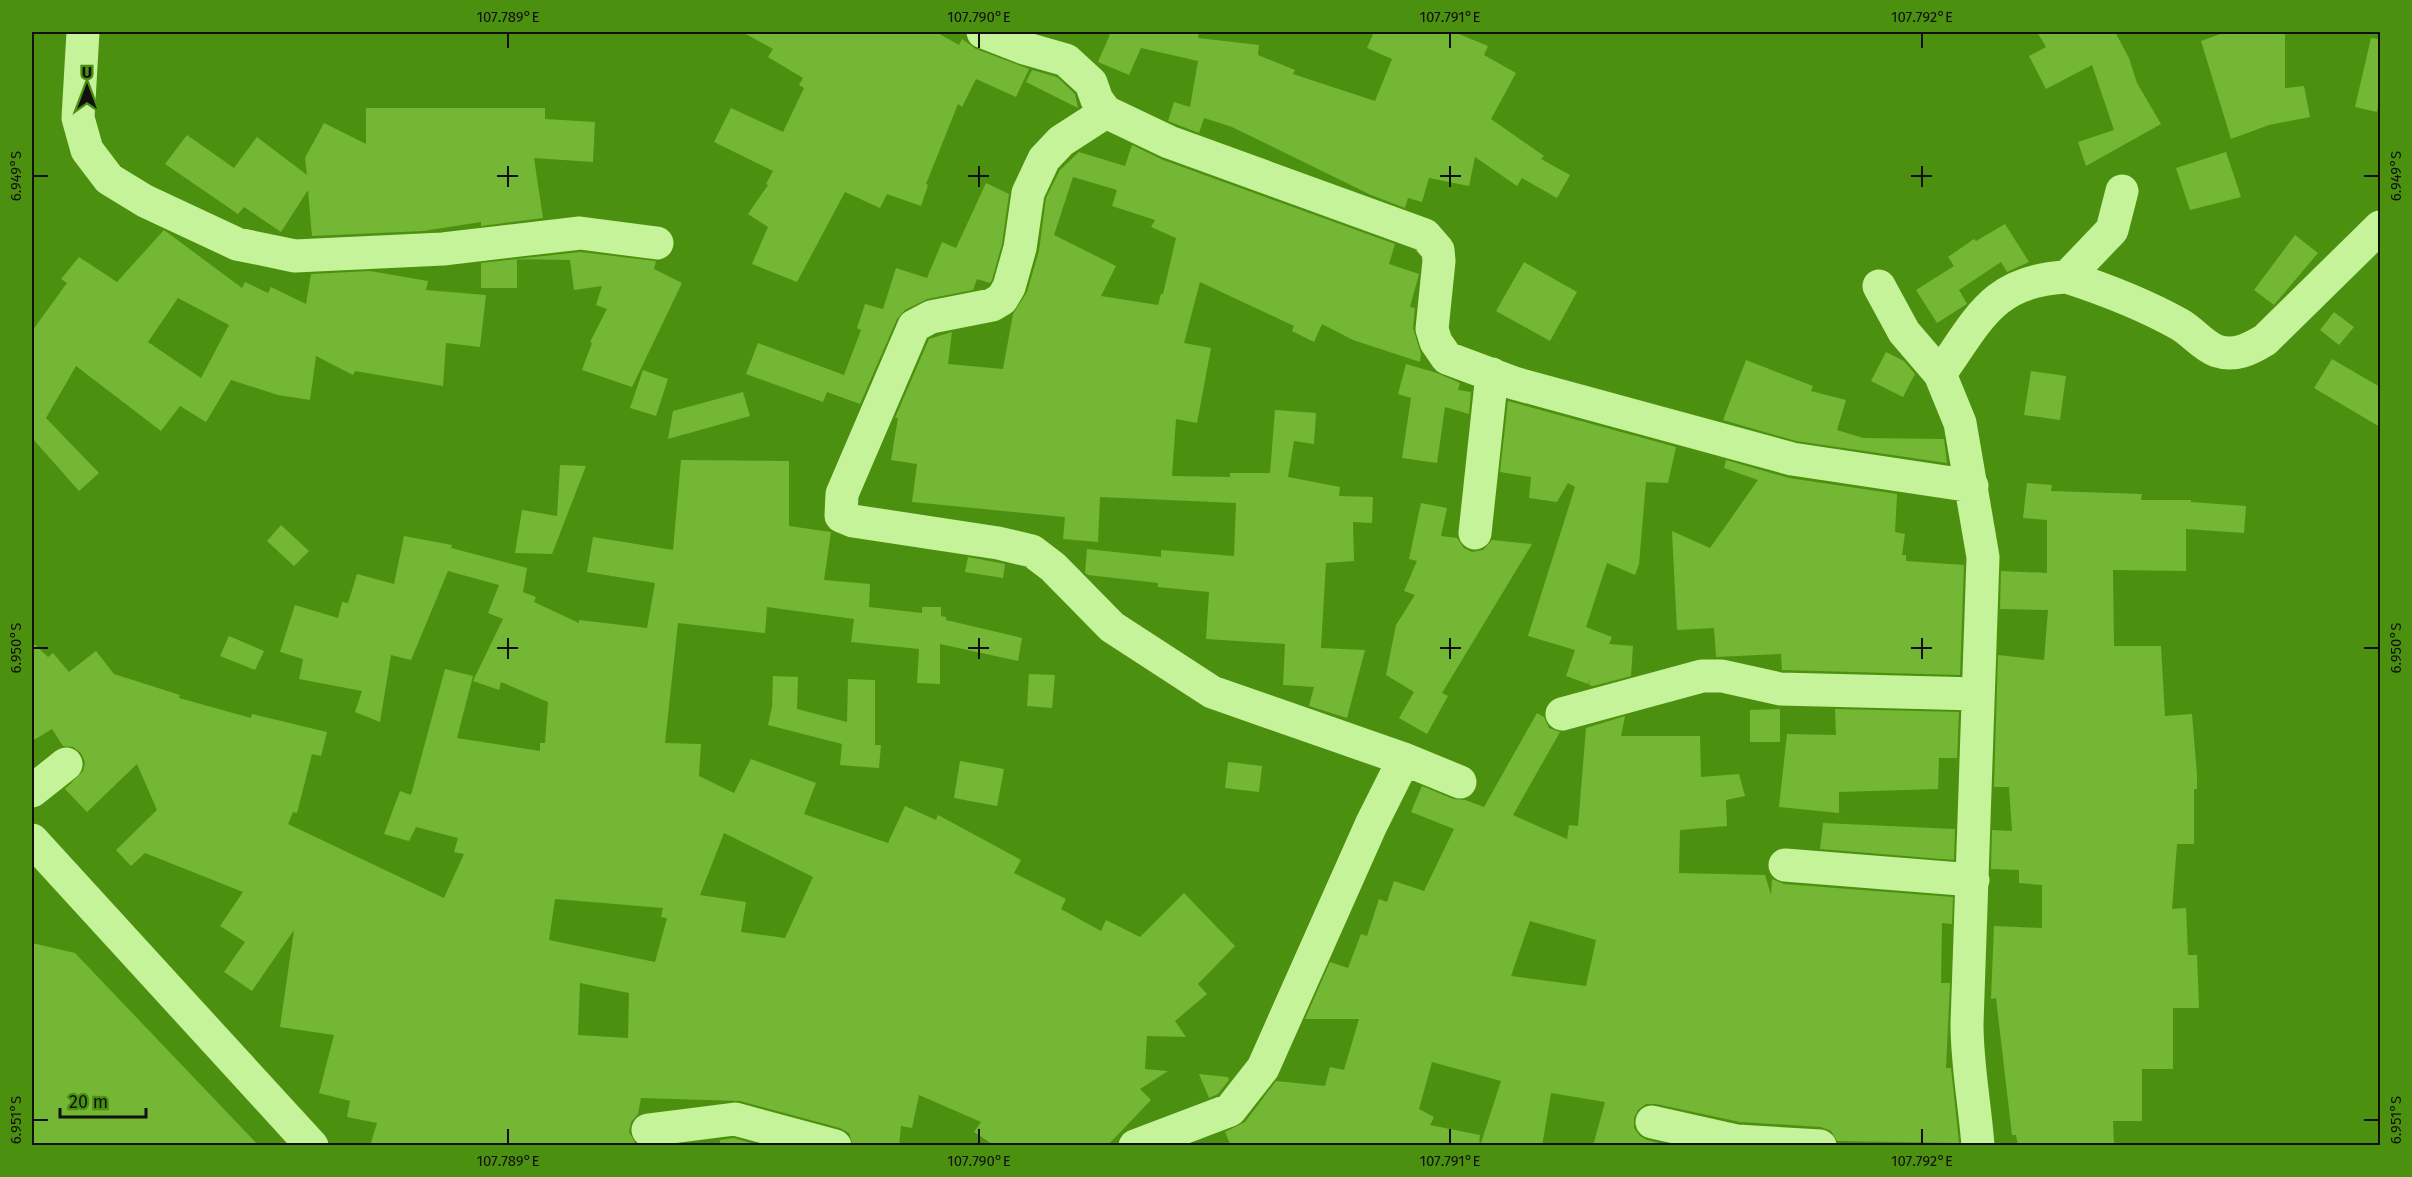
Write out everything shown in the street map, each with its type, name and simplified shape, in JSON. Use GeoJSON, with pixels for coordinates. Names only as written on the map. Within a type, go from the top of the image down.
{"type":"FeatureCollection","features":[{"type":"Feature","properties":{"kind":"street"},"geometry":{"type":"LineString","coordinates":[[83,32],[78,118],[87,150],[109,179],[145,201],[237,244],[295,256],[443,249],[580,233],[657,243]]}},
{"type":"Feature","properties":{"kind":"street"},"geometry":{"type":"LineString","coordinates":[[983,32],[1024,48],[1066,60],[1091,84],[1097,100],[1106,112],[1169,141],[1425,235],[1438,250],[1439,261],[1432,329],[1436,342],[1447,358],[1514,383],[1792,459],[1972,486]]}},
{"type":"Feature","properties":{"kind":"street"},"geometry":{"type":"LineString","coordinates":[[1106,112],[1061,141],[1044,159],[1028,193],[1020,248],[1009,287],[1002,299],[992,305],[931,317],[914,326],[842,494],[841,516],[853,521],[998,543],[1032,551],[1053,567],[1112,627],[1212,692],[1404,759],[1460,782]]}},
{"type":"Feature","properties":{"kind":"street"},"geometry":{"type":"LineString","coordinates":[[2067,277],[2112,230],[2122,190]]}},
{"type":"Feature","properties":{"kind":"street"},"geometry":{"type":"LineString","coordinates":[[1940,374],[1985,311],[2002,294],[2021,284],[2043,278],[2067,277],[2126,297],[2183,326],[2216,351],[2232,354],[2248,350],[2265,340],[2380,227]]}},
{"type":"Feature","properties":{"kind":"street"},"geometry":{"type":"LineString","coordinates":[[1879,286],[1904,332],[1940,374],[1960,423],[1983,557],[1967,1063],[1976,1112],[1978,1146]]}},
{"type":"Feature","properties":{"kind":"street"},"geometry":{"type":"LineString","coordinates":[[1475,533],[1492,374]]}},
{"type":"Feature","properties":{"kind":"street"},"geometry":{"type":"LineString","coordinates":[[1562,714],[1702,676],[1722,676],[1780,689],[1978,694]]}},
{"type":"Feature","properties":{"kind":"street"},"geometry":{"type":"LineString","coordinates":[[1135,1146],[1230,1110],[1263,1068],[1371,825],[1404,759]]}},
{"type":"Feature","properties":{"kind":"street"},"geometry":{"type":"LineString","coordinates":[[32,791],[66,764]]}},
{"type":"Feature","properties":{"kind":"street"},"geometry":{"type":"LineString","coordinates":[[32,840],[312,1146]]}},
{"type":"Feature","properties":{"kind":"street"},"geometry":{"type":"LineString","coordinates":[[1785,865],[1973,880]]}},
{"type":"Feature","properties":{"kind":"street"},"geometry":{"type":"LineString","coordinates":[[648,1130],[735,1119],[835,1146]]}},
{"type":"Feature","properties":{"kind":"street"},"geometry":{"type":"LineString","coordinates":[[1652,1122],[1737,1141],[1820,1146]]}},
{"type":"Feature","properties":{"kind":"building"},"geometry":{"type":"Polygon","coordinates":[[[742,32],[936,32],[959,45],[962,39],[976,49],[1029,69],[1016,97],[976,79],[962,107],[958,104],[926,184],[928,185],[921,206],[887,194],[880,208],[845,192],[797,282],[752,264],[768,227],[748,214],[768,185],[766,184],[773,171],[714,142],[731,108],[783,132],[804,88],[799,85],[803,78],[768,57],[773,49],[742,32]]]}},
{"type":"Feature","properties":{"kind":"building"},"geometry":{"type":"Polygon","coordinates":[[[1111,32],[1199,32],[1198,38],[1259,45],[1258,55],[1295,70],[1293,74],[1375,101],[1392,59],[1367,48],[1374,32],[1454,32],[1488,46],[1484,55],[1516,73],[1491,119],[1544,156],[1541,159],[1570,175],[1557,198],[1522,178],[1517,186],[1475,157],[1469,186],[1429,178],[1422,202],[1408,198],[1405,208],[1371,195],[1232,127],[1204,118],[1199,133],[1168,121],[1174,102],[1190,107],[1198,61],[1141,48],[1129,75],[1098,62],[1111,32]]]}},
{"type":"Feature","properties":{"kind":"building"},"geometry":{"type":"Polygon","coordinates":[[[2037,32],[2115,32],[2129,58],[2137,83],[2161,124],[2086,166],[2078,142],[2114,130],[2092,65],[2046,89],[2029,56],[2046,47],[2037,32]]]}},
{"type":"Feature","properties":{"kind":"building"},"geometry":{"type":"Polygon","coordinates":[[[2226,32],[2285,33],[2285,88],[2304,86],[2310,117],[2269,125],[2231,139],[2201,41],[2226,32]]]}},
{"type":"Feature","properties":{"kind":"building"},"geometry":{"type":"Polygon","coordinates":[[[2371,38],[2380,39],[2380,98],[2377,112],[2355,107],[2371,38]]]}},
{"type":"Feature","properties":{"kind":"building"},"geometry":{"type":"Polygon","coordinates":[[[1032,70],[1057,77],[1075,94],[1078,108],[1026,82],[1032,70]]]}},
{"type":"Feature","properties":{"kind":"building"},"geometry":{"type":"Polygon","coordinates":[[[366,108],[545,108],[545,119],[595,122],[593,162],[534,158],[543,218],[481,226],[481,222],[423,231],[312,236],[308,190],[281,232],[244,207],[238,214],[165,164],[187,135],[234,168],[257,137],[307,175],[305,158],[324,123],[366,144],[366,108]]]}},
{"type":"Feature","properties":{"kind":"building"},"geometry":{"type":"Polygon","coordinates":[[[1132,145],[1163,160],[1395,244],[1389,264],[1419,274],[1410,307],[1415,308],[1413,328],[1421,354],[1420,362],[1353,340],[1322,324],[1314,342],[1292,331],[1294,326],[1200,282],[1184,343],[1211,348],[1197,423],[1176,419],[1172,476],[1230,477],[1230,473],[1270,473],[1275,410],[1316,413],[1314,444],[1294,441],[1288,477],[1340,487],[1339,496],[1373,497],[1372,523],[1353,522],[1354,561],[1326,563],[1321,648],[1365,650],[1347,718],[1309,706],[1314,687],[1283,685],[1285,644],[1206,639],[1209,592],[1158,587],[1158,583],[1085,573],[1087,549],[1161,557],[1161,550],[1234,556],[1236,503],[1100,497],[1098,542],[1063,539],[1065,517],[912,502],[917,464],[891,460],[898,418],[895,418],[929,339],[952,332],[948,364],[1003,369],[1013,314],[1027,292],[1039,251],[1046,198],[1060,170],[1079,152],[1125,166],[1132,145]],[[1073,177],[1054,235],[1116,266],[1101,296],[1158,305],[1161,294],[1163,294],[1176,238],[1151,227],[1155,220],[1112,206],[1117,190],[1073,177]]]}},
{"type":"Feature","properties":{"kind":"building"},"geometry":{"type":"Polygon","coordinates":[[[2226,152],[2241,197],[2190,210],[2176,168],[2226,152]]]}},
{"type":"Feature","properties":{"kind":"building"},"geometry":{"type":"Polygon","coordinates":[[[986,183],[1009,194],[1002,244],[992,280],[990,283],[977,279],[973,290],[927,299],[905,310],[897,319],[860,404],[827,392],[823,402],[746,374],[758,343],[844,375],[861,330],[857,328],[865,304],[883,309],[896,268],[927,278],[942,242],[956,248],[986,183]]]}},
{"type":"Feature","properties":{"kind":"building"},"geometry":{"type":"Polygon","coordinates":[[[2005,224],[2029,262],[2007,272],[2001,262],[1959,290],[1967,304],[1937,323],[1916,290],[1954,266],[1948,257],[1974,239],[1976,241],[2005,224]]]}},
{"type":"Feature","properties":{"kind":"building"},"geometry":{"type":"Polygon","coordinates":[[[164,230],[242,288],[245,282],[268,293],[271,287],[306,304],[311,274],[370,271],[428,281],[426,290],[486,295],[480,347],[446,343],[443,386],[355,371],[353,375],[316,356],[310,400],[278,395],[231,380],[206,422],[180,406],[161,431],[76,366],[46,418],[99,473],[79,491],[33,439],[32,443],[32,331],[67,283],[61,279],[79,257],[117,282],[164,230]],[[178,298],[148,342],[201,378],[229,325],[178,298]]]}},
{"type":"Feature","properties":{"kind":"building"},"geometry":{"type":"Polygon","coordinates":[[[2295,235],[2318,253],[2274,305],[2254,290],[2295,235]]]}},
{"type":"Feature","properties":{"kind":"building"},"geometry":{"type":"Polygon","coordinates":[[[580,252],[656,261],[654,269],[682,283],[632,387],[582,370],[592,343],[590,342],[607,309],[596,305],[602,286],[574,290],[570,260],[517,259],[580,252]]]}},
{"type":"Feature","properties":{"kind":"building"},"geometry":{"type":"Polygon","coordinates":[[[517,259],[517,288],[481,288],[481,263],[517,259]]]}},
{"type":"Feature","properties":{"kind":"building"},"geometry":{"type":"Polygon","coordinates":[[[1524,262],[1577,292],[1550,341],[1496,311],[1524,262]]]}},
{"type":"Feature","properties":{"kind":"building"},"geometry":{"type":"Polygon","coordinates":[[[2334,312],[2354,327],[2339,345],[2320,330],[2334,312]]]}},
{"type":"Feature","properties":{"kind":"building"},"geometry":{"type":"Polygon","coordinates":[[[1886,352],[1904,361],[1915,374],[1903,397],[1871,381],[1886,352]]]}},
{"type":"Feature","properties":{"kind":"building"},"geometry":{"type":"Polygon","coordinates":[[[2332,359],[2380,387],[2380,427],[2314,388],[2332,359]]]}},
{"type":"Feature","properties":{"kind":"building"},"geometry":{"type":"Polygon","coordinates":[[[1746,360],[1813,386],[1811,391],[1846,400],[1837,430],[1863,438],[1944,439],[1947,463],[1796,441],[1723,420],[1746,360]]]}},
{"type":"Feature","properties":{"kind":"building"},"geometry":{"type":"Polygon","coordinates":[[[1406,364],[1437,373],[1460,383],[1458,390],[1471,392],[1469,414],[1445,407],[1437,463],[1402,458],[1411,398],[1398,394],[1406,364]]]}},
{"type":"Feature","properties":{"kind":"building"},"geometry":{"type":"Polygon","coordinates":[[[643,370],[668,379],[656,416],[630,408],[643,370]]]}},
{"type":"Feature","properties":{"kind":"building"},"geometry":{"type":"Polygon","coordinates":[[[2031,371],[2066,376],[2060,420],[2024,415],[2031,371]]]}},
{"type":"Feature","properties":{"kind":"building"},"geometry":{"type":"Polygon","coordinates":[[[743,392],[750,416],[668,439],[673,411],[743,392]]]}},
{"type":"Feature","properties":{"kind":"building"},"geometry":{"type":"Polygon","coordinates":[[[1508,401],[1676,447],[1668,483],[1646,482],[1639,564],[1635,575],[1607,563],[1586,627],[1612,637],[1609,644],[1633,646],[1631,676],[1593,686],[1589,685],[1590,680],[1588,684],[1566,676],[1575,650],[1528,636],[1575,487],[1568,483],[1557,502],[1529,498],[1531,477],[1500,472],[1508,401]]]}},
{"type":"Feature","properties":{"kind":"building"},"geometry":{"type":"Polygon","coordinates":[[[681,460],[789,461],[789,526],[831,532],[824,580],[870,584],[869,607],[922,613],[922,607],[941,607],[941,616],[946,617],[946,620],[1022,638],[1018,661],[940,644],[940,684],[917,683],[919,649],[851,642],[854,619],[767,607],[765,633],[678,623],[665,743],[701,744],[699,776],[734,793],[751,759],[816,783],[804,814],[888,843],[905,806],[936,820],[938,815],[1021,860],[1014,873],[1066,899],[1061,909],[1101,931],[1106,920],[1140,937],[1184,893],[1235,946],[1198,984],[1207,994],[1175,1021],[1186,1037],[1147,1036],[1145,1069],[1168,1071],[1140,1089],[1151,1100],[1107,1146],[995,1146],[974,1132],[981,1122],[919,1095],[912,1128],[901,1126],[899,1146],[853,1146],[849,1133],[840,1128],[740,1101],[641,1098],[638,1114],[631,1122],[629,1132],[637,1146],[370,1146],[377,1123],[347,1117],[350,1101],[319,1093],[334,1035],[280,1027],[294,930],[252,991],[224,972],[245,942],[220,926],[243,892],[145,853],[131,866],[116,850],[157,810],[137,764],[87,812],[65,789],[83,771],[85,762],[81,753],[73,747],[63,746],[52,729],[32,741],[32,642],[48,657],[53,653],[69,672],[96,651],[114,674],[180,695],[179,698],[251,718],[252,714],[327,732],[321,756],[312,754],[297,813],[293,812],[288,824],[444,898],[464,854],[454,852],[458,838],[416,827],[409,841],[384,834],[400,791],[411,795],[445,669],[473,676],[457,738],[540,751],[540,743],[545,743],[548,702],[501,682],[499,690],[473,681],[503,619],[488,613],[499,585],[448,571],[411,660],[391,655],[380,722],[355,712],[362,691],[299,679],[303,659],[280,652],[295,605],[338,618],[342,602],[348,603],[357,574],[394,584],[404,536],[452,545],[451,548],[527,568],[523,592],[536,597],[534,602],[579,623],[579,620],[647,628],[655,583],[587,572],[593,537],[673,550],[681,460]],[[724,833],[700,895],[746,902],[741,932],[785,938],[813,877],[724,833]],[[555,899],[549,940],[655,962],[667,918],[661,917],[663,908],[555,899]],[[580,983],[578,1035],[628,1038],[629,993],[580,983]]]}},
{"type":"Feature","properties":{"kind":"building"},"geometry":{"type":"Polygon","coordinates":[[[1726,460],[1789,478],[1897,494],[1895,532],[1905,534],[1902,555],[1906,555],[1906,561],[1964,565],[1960,675],[1782,670],[1781,654],[1716,657],[1714,628],[1677,630],[1672,531],[1710,548],[1758,480],[1724,468],[1726,460]]]}},
{"type":"Feature","properties":{"kind":"building"},"geometry":{"type":"Polygon","coordinates":[[[560,465],[586,466],[552,554],[515,553],[522,510],[557,516],[560,465]]]}},
{"type":"Feature","properties":{"kind":"building"},"geometry":{"type":"Polygon","coordinates":[[[2027,483],[2052,485],[2051,491],[2142,494],[2141,500],[2191,500],[2191,502],[2246,506],[2244,533],[2186,529],[2186,571],[2113,570],[2114,646],[2161,646],[2165,716],[2192,714],[2197,775],[2197,789],[2194,789],[2194,844],[2177,844],[2172,909],[2186,908],[2188,955],[2197,955],[2199,1008],[2173,1008],[2173,1069],[2142,1069],[2142,1121],[2113,1121],[2114,1146],[2018,1146],[2016,1135],[2012,1135],[1996,998],[1991,999],[1994,926],[2042,928],[2042,885],[2019,883],[2019,870],[1991,869],[1992,830],[2012,831],[2009,787],[1994,787],[1998,655],[2044,660],[2048,610],[2000,609],[2001,571],[2047,573],[2047,520],[2023,518],[2027,483]]]}},
{"type":"Feature","properties":{"kind":"building"},"geometry":{"type":"Polygon","coordinates":[[[1421,503],[1447,508],[1441,536],[1457,538],[1464,548],[1472,552],[1483,550],[1492,540],[1532,544],[1442,693],[1448,696],[1427,734],[1399,718],[1414,692],[1386,675],[1396,625],[1415,595],[1404,591],[1417,561],[1409,559],[1421,503]]]}},
{"type":"Feature","properties":{"kind":"building"},"geometry":{"type":"Polygon","coordinates":[[[281,525],[309,551],[294,566],[267,541],[281,525]]]}},
{"type":"Feature","properties":{"kind":"building"},"geometry":{"type":"Polygon","coordinates":[[[968,557],[1005,564],[1003,578],[965,572],[968,557]]]}},
{"type":"Feature","properties":{"kind":"building"},"geometry":{"type":"Polygon","coordinates":[[[229,636],[264,651],[255,670],[220,656],[229,636]]]}},
{"type":"Feature","properties":{"kind":"building"},"geometry":{"type":"Polygon","coordinates":[[[1029,674],[1055,675],[1052,708],[1027,706],[1029,674]]]}},
{"type":"Feature","properties":{"kind":"building"},"geometry":{"type":"Polygon","coordinates":[[[773,676],[798,677],[797,709],[847,722],[848,679],[875,680],[875,745],[881,745],[879,768],[840,765],[842,744],[768,725],[772,707],[773,676]]]}},
{"type":"Feature","properties":{"kind":"building"},"geometry":{"type":"Polygon","coordinates":[[[1780,709],[1780,742],[1750,742],[1750,710],[1780,709]]]}},
{"type":"Feature","properties":{"kind":"building"},"geometry":{"type":"Polygon","coordinates":[[[1835,709],[1959,712],[1957,758],[1939,758],[1938,789],[1839,792],[1839,813],[1779,807],[1787,734],[1836,735],[1835,709]]]}},
{"type":"Feature","properties":{"kind":"building"},"geometry":{"type":"Polygon","coordinates":[[[1537,713],[1544,717],[1549,728],[1560,732],[1513,815],[1567,839],[1569,825],[1578,826],[1586,728],[1625,716],[1621,736],[1700,736],[1701,777],[1739,774],[1745,796],[1726,800],[1727,826],[1680,830],[1679,873],[1765,875],[1771,895],[1772,879],[1784,884],[1953,897],[1952,924],[1942,923],[1941,983],[1950,983],[1946,1068],[1951,1068],[1959,1143],[1837,1141],[1831,1131],[1821,1127],[1740,1122],[1656,1104],[1646,1104],[1638,1110],[1634,1118],[1634,1128],[1640,1136],[1647,1140],[1671,1146],[1593,1146],[1605,1102],[1551,1093],[1542,1146],[1480,1146],[1501,1081],[1432,1062],[1419,1109],[1434,1117],[1430,1125],[1480,1135],[1479,1146],[1231,1146],[1225,1132],[1245,1122],[1276,1081],[1325,1086],[1330,1067],[1344,1070],[1359,1019],[1305,1019],[1330,962],[1348,968],[1361,934],[1367,936],[1379,899],[1387,902],[1394,881],[1424,891],[1454,829],[1411,812],[1422,786],[1453,799],[1465,800],[1484,807],[1537,713]],[[1530,921],[1511,976],[1586,986],[1596,940],[1530,921]]]}},
{"type":"Feature","properties":{"kind":"building"},"geometry":{"type":"Polygon","coordinates":[[[960,761],[1004,769],[997,806],[954,798],[960,761]]]}},
{"type":"Feature","properties":{"kind":"building"},"geometry":{"type":"Polygon","coordinates":[[[1228,762],[1262,766],[1259,792],[1225,788],[1228,762]]]}},
{"type":"Feature","properties":{"kind":"building"},"geometry":{"type":"Polygon","coordinates":[[[1823,823],[1955,829],[1954,860],[1820,849],[1823,823]]]}},
{"type":"Feature","properties":{"kind":"building"},"geometry":{"type":"Polygon","coordinates":[[[32,943],[75,953],[259,1146],[32,1146],[32,943]]]}},
{"type":"Feature","properties":{"kind":"building"},"geometry":{"type":"Polygon","coordinates":[[[1199,1074],[1228,1077],[1229,1080],[1218,1094],[1209,1098],[1199,1074]]]}},
{"type":"Feature","properties":{"kind":"building"},"geometry":{"type":"Polygon","coordinates":[[[734,1138],[761,1146],[720,1146],[720,1140],[734,1138]]]}}]}
